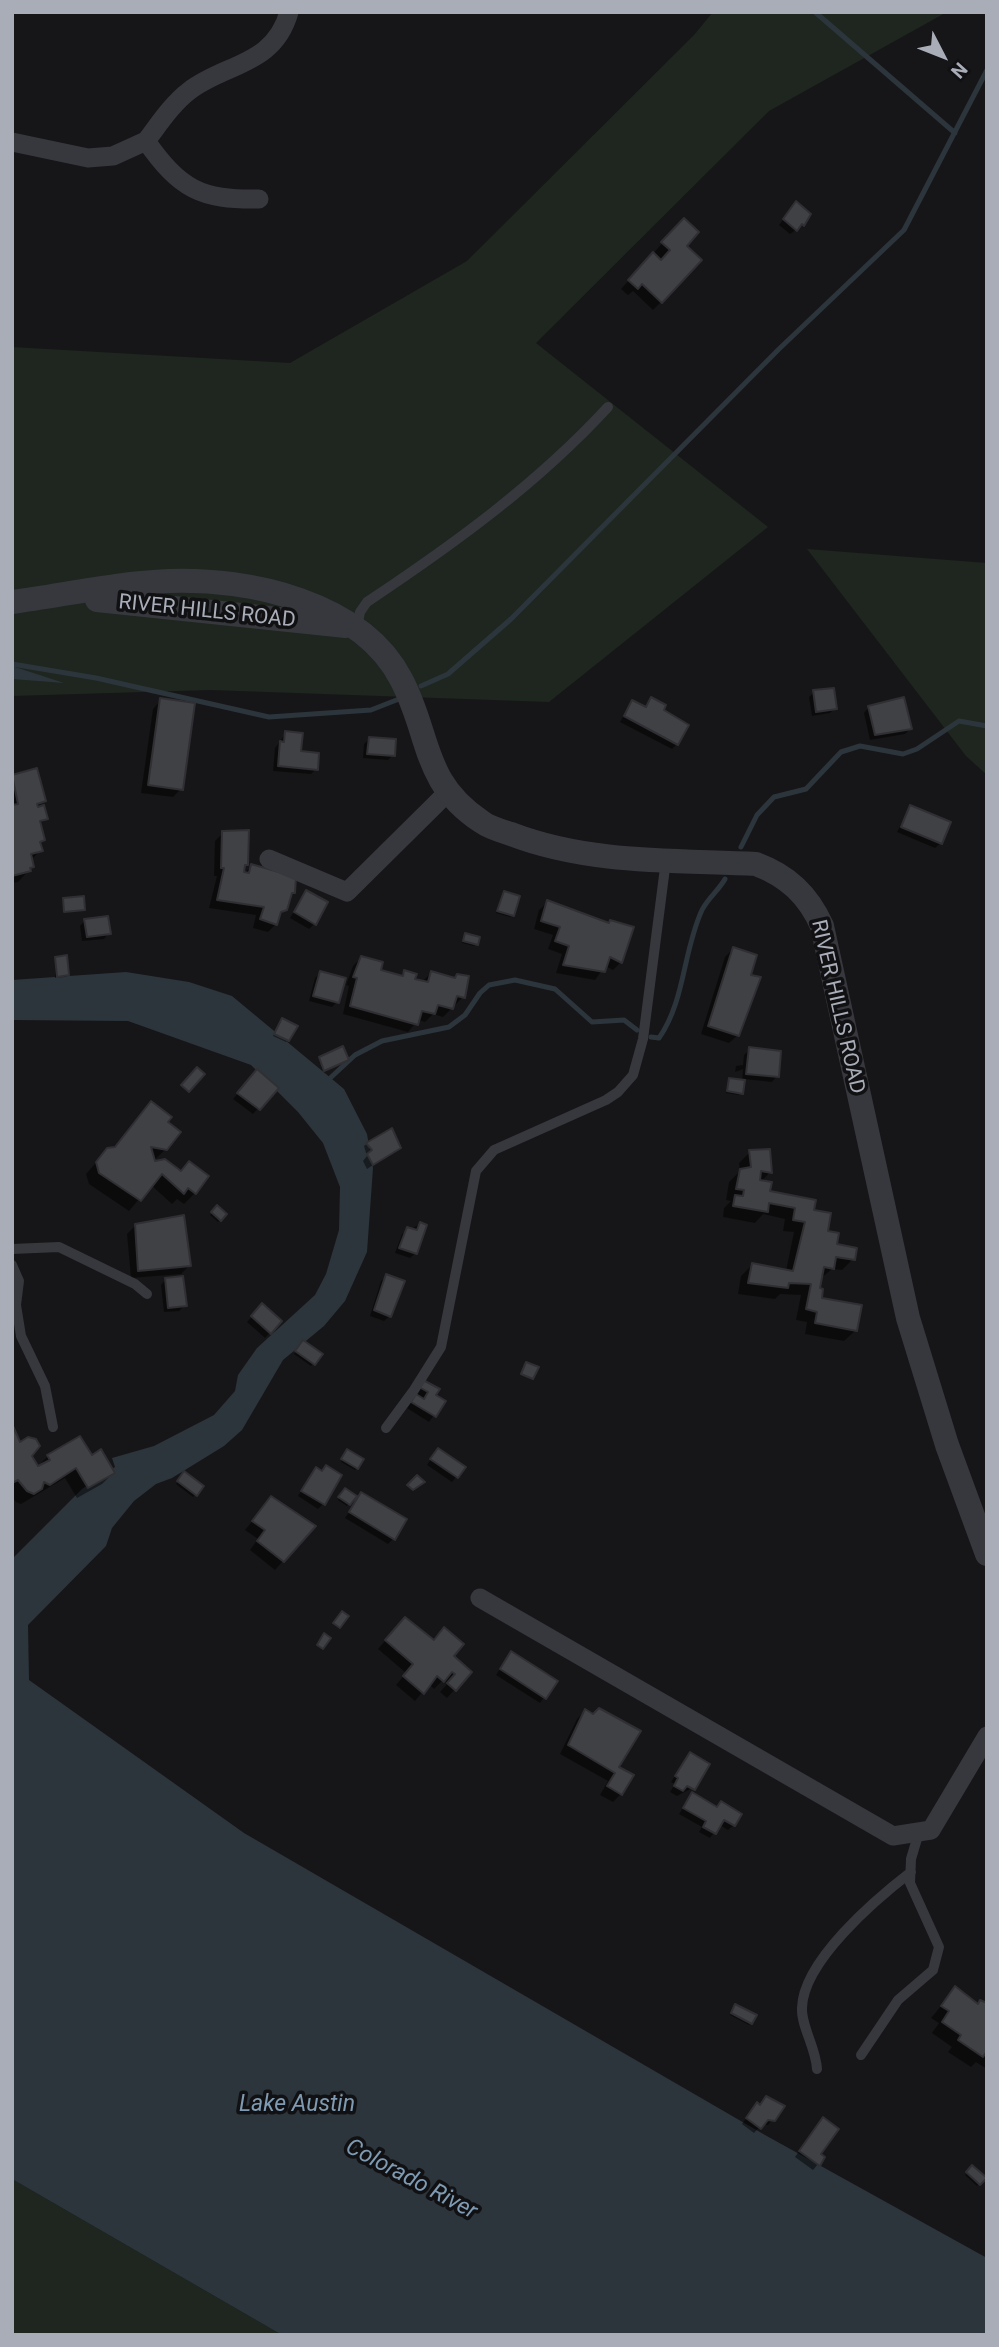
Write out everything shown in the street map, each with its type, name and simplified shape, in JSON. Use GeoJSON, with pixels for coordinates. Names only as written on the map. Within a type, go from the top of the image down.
{"type":"FeatureCollection","features":[{"type":"Feature","properties":{"kind":"street"},"geometry":{"type":"LineString","coordinates":[[12,142],[88,158],[113,156],[146,141],[188,92],[209,78],[244,65],[264,51],[276,38],[289,12]]}},
{"type":"Feature","properties":{"kind":"street"},"geometry":{"type":"LineString","coordinates":[[146,141],[166,169],[179,181],[197,191],[237,199],[259,199]]}},
{"type":"Feature","properties":{"kind":"street","name":"RIVER HILLS ROAD"},"geometry":{"type":"LineString","coordinates":[[12,602],[58,596],[356,628],[381,649],[402,679],[435,774],[456,803],[484,824],[560,851],[599,857],[756,864],[778,873],[798,888],[814,908],[822,926],[908,1318],[955,1468],[987,1554]]}},
{"type":"Feature","properties":{"kind":"street"},"geometry":{"type":"LineString","coordinates":[[269,859],[347,892],[448,792]]}},
{"type":"Feature","properties":{"kind":"street"},"geometry":{"type":"LineString","coordinates":[[480,1598],[894,1836],[931,1830],[987,1735]]}},
{"type":"Feature","properties":{"kind":"lane"},"geometry":{"type":"LineString","coordinates":[[356,628],[360,612],[367,602],[461,540],[546,470],[608,407]]}},
{"type":"Feature","properties":{"kind":"lane"},"geometry":{"type":"LineString","coordinates":[[386,1428],[414,1391],[440,1346],[476,1171],[484,1159],[508,1143],[606,1100],[618,1092],[633,1074],[643,1039],[667,860]]}},
{"type":"Feature","properties":{"kind":"lane"},"geometry":{"type":"LineString","coordinates":[[12,1249],[59,1247],[135,1284],[147,1294]]}},
{"type":"Feature","properties":{"kind":"lane"},"geometry":{"type":"LineString","coordinates":[[12,1265],[19,1281],[16,1305],[21,1336],[45,1386],[53,1427]]}},
{"type":"Feature","properties":{"kind":"lane"},"geometry":{"type":"LineString","coordinates":[[862,2055],[898,2000],[933,1970],[939,1947],[910,1883],[919,1832]]}},
{"type":"Feature","properties":{"kind":"lane"},"geometry":{"type":"LineString","coordinates":[[817,2069],[816,2051],[801,2010],[804,1990],[813,1972],[875,1899],[911,1872]]}},
{"type":"Feature","properties":{"kind":"shaded area"},"geometry":{"type":"Polygon","coordinates":[[[713,12],[947,12],[769,111],[536,343],[768,527],[549,702],[210,690],[12,696],[12,347],[290,363],[467,261],[694,35],[713,12]]]}},
{"type":"Feature","properties":{"kind":"shaded area"},"geometry":{"type":"Polygon","coordinates":[[[807,549],[987,563],[987,775],[966,756],[807,549]]]}},
{"type":"Feature","properties":{"kind":"shaded area"},"geometry":{"type":"Polygon","coordinates":[[[12,2179],[282,2335],[12,2335],[12,2179]]]}},
{"type":"Feature","properties":{"kind":"water"},"geometry":{"type":"Polygon","coordinates":[[[12,666],[64,683],[12,679],[12,666]]]}},
{"type":"Feature","properties":{"kind":"water","name":"Lake Austin"},"geometry":{"type":"Polygon","coordinates":[[[126,972],[189,982],[232,996],[344,1089],[367,1134],[373,1168],[367,1252],[345,1301],[324,1326],[283,1360],[242,1430],[224,1446],[172,1478],[156,1484],[134,1501],[112,1528],[106,1546],[28,1625],[29,1680],[244,1833],[765,2135],[987,2258],[987,2335],[282,2335],[12,2179],[12,1559],[82,1489],[115,1467],[112,1458],[154,1446],[214,1415],[235,1391],[238,1375],[257,1348],[315,1295],[326,1274],[339,1230],[340,1187],[323,1143],[298,1112],[251,1065],[128,1021],[12,1020],[12,980],[126,972]]]}},
{"type":"Feature","properties":{"kind":"building"},"geometry":{"type":"Polygon","coordinates":[[[796,201],[811,214],[804,226],[802,224],[797,231],[783,219],[796,201]]]}},
{"type":"Feature","properties":{"kind":"building"},"geometry":{"type":"Polygon","coordinates":[[[684,218],[699,232],[687,246],[702,260],[662,303],[642,284],[638,289],[628,280],[653,252],[661,260],[670,250],[661,242],[684,218]]]}},
{"type":"Feature","properties":{"kind":"building"},"geometry":{"type":"Polygon","coordinates":[[[834,688],[837,709],[816,712],[813,690],[834,688]]]}},
{"type":"Feature","properties":{"kind":"building"},"geometry":{"type":"Polygon","coordinates":[[[651,697],[666,705],[664,710],[689,725],[678,745],[624,716],[632,700],[646,707],[651,697]]]}},
{"type":"Feature","properties":{"kind":"building"},"geometry":{"type":"Polygon","coordinates":[[[904,697],[912,729],[875,735],[868,706],[904,697]]]}},
{"type":"Feature","properties":{"kind":"building"},"geometry":{"type":"Polygon","coordinates":[[[160,698],[195,703],[183,790],[148,785],[160,698]]]}},
{"type":"Feature","properties":{"kind":"building"},"geometry":{"type":"Polygon","coordinates":[[[285,731],[303,733],[301,751],[319,753],[318,770],[278,766],[280,741],[284,742],[285,731]]]}},
{"type":"Feature","properties":{"kind":"building"},"geometry":{"type":"Polygon","coordinates":[[[369,737],[396,739],[395,756],[367,754],[369,737]]]}},
{"type":"Feature","properties":{"kind":"building"},"geometry":{"type":"Polygon","coordinates":[[[37,768],[46,801],[37,804],[38,807],[44,805],[48,819],[40,821],[45,840],[40,842],[43,851],[31,854],[34,867],[30,868],[31,871],[12,876],[12,805],[18,804],[12,775],[37,768]]]}},
{"type":"Feature","properties":{"kind":"building"},"geometry":{"type":"Polygon","coordinates":[[[910,805],[951,822],[942,844],[901,827],[910,805]]]}},
{"type":"Feature","properties":{"kind":"building"},"geometry":{"type":"Polygon","coordinates":[[[249,830],[248,865],[245,865],[244,872],[249,873],[251,864],[296,877],[295,893],[292,893],[287,910],[281,912],[277,925],[260,919],[264,907],[217,900],[224,868],[221,868],[222,831],[249,830]]]}},
{"type":"Feature","properties":{"kind":"building"},"geometry":{"type":"Polygon","coordinates":[[[306,890],[328,902],[316,925],[294,912],[306,890]]]}},
{"type":"Feature","properties":{"kind":"building"},"geometry":{"type":"Polygon","coordinates":[[[504,891],[520,896],[514,916],[497,911],[504,891]]]}},
{"type":"Feature","properties":{"kind":"building"},"geometry":{"type":"Polygon","coordinates":[[[84,896],[85,910],[64,912],[63,898],[84,896]]]}},
{"type":"Feature","properties":{"kind":"building"},"geometry":{"type":"Polygon","coordinates":[[[547,900],[609,923],[610,920],[634,927],[622,963],[610,957],[605,972],[563,965],[569,946],[555,941],[560,927],[541,921],[547,900]]]}},
{"type":"Feature","properties":{"kind":"building"},"geometry":{"type":"Polygon","coordinates":[[[108,916],[111,934],[87,937],[84,919],[108,916]]]}},
{"type":"Feature","properties":{"kind":"building"},"geometry":{"type":"Polygon","coordinates":[[[465,933],[480,937],[478,945],[463,941],[465,933]]]}},
{"type":"Feature","properties":{"kind":"building"},"geometry":{"type":"Polygon","coordinates":[[[733,947],[757,955],[751,975],[761,977],[739,1036],[708,1026],[733,947]]]}},
{"type":"Feature","properties":{"kind":"building"},"geometry":{"type":"Polygon","coordinates":[[[67,955],[69,975],[57,977],[55,957],[67,955]]]}},
{"type":"Feature","properties":{"kind":"building"},"geometry":{"type":"Polygon","coordinates":[[[361,956],[383,962],[381,970],[403,976],[404,970],[417,974],[415,979],[428,982],[431,971],[455,978],[457,974],[469,976],[465,998],[457,996],[453,1009],[438,1005],[435,1014],[422,1011],[418,1025],[350,1006],[357,978],[353,977],[361,956]]]}},
{"type":"Feature","properties":{"kind":"building"},"geometry":{"type":"Polygon","coordinates":[[[320,971],[346,978],[339,1003],[313,996],[320,971]]]}},
{"type":"Feature","properties":{"kind":"building"},"geometry":{"type":"Polygon","coordinates":[[[282,1018],[298,1026],[289,1041],[274,1034],[282,1018]]]}},
{"type":"Feature","properties":{"kind":"building"},"geometry":{"type":"Polygon","coordinates":[[[343,1046],[349,1060],[324,1071],[319,1057],[343,1046]]]}},
{"type":"Feature","properties":{"kind":"building"},"geometry":{"type":"Polygon","coordinates":[[[749,1047],[781,1051],[779,1077],[746,1074],[749,1047]]]}},
{"type":"Feature","properties":{"kind":"building"},"geometry":{"type":"Polygon","coordinates":[[[197,1067],[205,1074],[189,1092],[181,1085],[197,1067]]]}},
{"type":"Feature","properties":{"kind":"building"},"geometry":{"type":"Polygon","coordinates":[[[257,1069],[279,1088],[260,1110],[237,1093],[257,1069]]]}},
{"type":"Feature","properties":{"kind":"building"},"geometry":{"type":"Polygon","coordinates":[[[729,1078],[745,1080],[743,1094],[727,1091],[729,1078]]]}},
{"type":"Feature","properties":{"kind":"building"},"geometry":{"type":"Polygon","coordinates":[[[151,1101],[172,1117],[168,1122],[181,1132],[167,1150],[151,1147],[155,1161],[165,1159],[181,1171],[189,1161],[209,1176],[196,1194],[188,1188],[184,1194],[162,1174],[141,1201],[99,1173],[96,1162],[107,1148],[115,1147],[151,1101]]]}},
{"type":"Feature","properties":{"kind":"building"},"geometry":{"type":"Polygon","coordinates":[[[392,1128],[401,1148],[373,1165],[367,1154],[372,1150],[366,1143],[392,1128]]]}},
{"type":"Feature","properties":{"kind":"building"},"geometry":{"type":"Polygon","coordinates":[[[770,1149],[772,1173],[761,1171],[760,1180],[772,1182],[770,1191],[816,1200],[814,1210],[831,1213],[828,1231],[839,1233],[837,1244],[857,1248],[855,1260],[836,1257],[834,1269],[824,1267],[820,1288],[823,1289],[822,1298],[862,1305],[857,1331],[815,1323],[817,1312],[806,1309],[811,1284],[789,1283],[788,1288],[748,1283],[752,1263],[793,1271],[805,1222],[793,1220],[795,1208],[769,1203],[768,1212],[733,1206],[735,1195],[743,1196],[744,1190],[736,1189],[740,1169],[751,1167],[749,1150],[770,1149]]]}},
{"type":"Feature","properties":{"kind":"building"},"geometry":{"type":"Polygon","coordinates":[[[217,1205],[227,1214],[221,1221],[211,1212],[217,1205]]]}},
{"type":"Feature","properties":{"kind":"building"},"geometry":{"type":"Polygon","coordinates":[[[184,1215],[191,1266],[138,1271],[135,1224],[184,1215]]]}},
{"type":"Feature","properties":{"kind":"building"},"geometry":{"type":"Polygon","coordinates":[[[420,1222],[427,1225],[417,1254],[399,1248],[407,1227],[417,1230],[420,1222]]]}},
{"type":"Feature","properties":{"kind":"building"},"geometry":{"type":"Polygon","coordinates":[[[386,1274],[405,1281],[391,1317],[374,1310],[386,1274]]]}},
{"type":"Feature","properties":{"kind":"building"},"geometry":{"type":"Polygon","coordinates":[[[183,1276],[187,1306],[168,1308],[165,1278],[183,1276]]]}},
{"type":"Feature","properties":{"kind":"building"},"geometry":{"type":"Polygon","coordinates":[[[262,1303],[282,1321],[271,1334],[251,1316],[262,1303]]]}},
{"type":"Feature","properties":{"kind":"building"},"geometry":{"type":"Polygon","coordinates":[[[303,1340],[323,1354],[315,1365],[295,1351],[303,1340]]]}},
{"type":"Feature","properties":{"kind":"building"},"geometry":{"type":"Polygon","coordinates":[[[526,1362],[539,1367],[533,1379],[521,1374],[526,1362]]]}},
{"type":"Feature","properties":{"kind":"building"},"geometry":{"type":"Polygon","coordinates":[[[423,1380],[440,1389],[436,1395],[446,1401],[436,1417],[411,1402],[416,1394],[424,1399],[428,1392],[419,1387],[423,1380]]]}},
{"type":"Feature","properties":{"kind":"building"},"geometry":{"type":"Polygon","coordinates":[[[13,1426],[20,1442],[28,1437],[36,1439],[40,1446],[32,1456],[38,1466],[50,1460],[47,1455],[80,1436],[92,1455],[101,1449],[115,1473],[88,1488],[76,1468],[50,1485],[44,1482],[42,1489],[34,1494],[27,1491],[18,1480],[12,1483],[13,1426]]]}},
{"type":"Feature","properties":{"kind":"building"},"geometry":{"type":"Polygon","coordinates":[[[438,1448],[466,1467],[458,1478],[430,1459],[438,1448]]]}},
{"type":"Feature","properties":{"kind":"building"},"geometry":{"type":"Polygon","coordinates":[[[347,1449],[364,1459],[358,1469],[341,1459],[347,1449]]]}},
{"type":"Feature","properties":{"kind":"building"},"geometry":{"type":"Polygon","coordinates":[[[326,1465],[342,1475],[325,1505],[301,1491],[316,1467],[322,1471],[326,1465]]]}},
{"type":"Feature","properties":{"kind":"building"},"geometry":{"type":"Polygon","coordinates":[[[184,1471],[204,1486],[197,1496],[177,1481],[184,1471]]]}},
{"type":"Feature","properties":{"kind":"building"},"geometry":{"type":"Polygon","coordinates":[[[417,1475],[425,1482],[413,1490],[407,1485],[417,1475]]]}},
{"type":"Feature","properties":{"kind":"building"},"geometry":{"type":"Polygon","coordinates":[[[345,1488],[357,1496],[350,1505],[338,1497],[345,1488]]]}},
{"type":"Feature","properties":{"kind":"building"},"geometry":{"type":"Polygon","coordinates":[[[361,1492],[407,1519],[395,1540],[349,1512],[361,1492]]]}},
{"type":"Feature","properties":{"kind":"building"},"geometry":{"type":"Polygon","coordinates":[[[271,1496],[316,1526],[284,1562],[257,1541],[265,1530],[252,1521],[271,1496]]]}},
{"type":"Feature","properties":{"kind":"building"},"geometry":{"type":"Polygon","coordinates":[[[342,1611],[349,1616],[340,1628],[333,1623],[342,1611]]]}},
{"type":"Feature","properties":{"kind":"building"},"geometry":{"type":"Polygon","coordinates":[[[405,1617],[434,1640],[444,1627],[464,1644],[454,1656],[472,1672],[456,1691],[447,1683],[455,1674],[452,1672],[444,1682],[437,1676],[424,1694],[403,1676],[413,1664],[385,1640],[405,1617]]]}},
{"type":"Feature","properties":{"kind":"building"},"geometry":{"type":"Polygon","coordinates":[[[324,1633],[331,1638],[323,1649],[317,1645],[324,1633]]]}},
{"type":"Feature","properties":{"kind":"building"},"geometry":{"type":"Polygon","coordinates":[[[511,1651],[558,1681],[546,1699],[500,1669],[511,1651]]]}},
{"type":"Feature","properties":{"kind":"building"},"geometry":{"type":"Polygon","coordinates":[[[599,1708],[641,1731],[619,1767],[634,1775],[622,1795],[607,1786],[615,1773],[568,1745],[585,1709],[593,1714],[599,1708]]]}},
{"type":"Feature","properties":{"kind":"building"},"geometry":{"type":"Polygon","coordinates":[[[690,1752],[710,1764],[695,1790],[687,1786],[683,1791],[674,1786],[678,1778],[675,1776],[690,1752]]]}},
{"type":"Feature","properties":{"kind":"building"},"geometry":{"type":"Polygon","coordinates":[[[692,1792],[717,1807],[721,1801],[742,1814],[735,1826],[724,1820],[716,1834],[703,1827],[706,1821],[683,1808],[692,1792]]]}},
{"type":"Feature","properties":{"kind":"building"},"geometry":{"type":"Polygon","coordinates":[[[955,1986],[978,2004],[980,2000],[987,2003],[987,2051],[983,2057],[958,2040],[961,2035],[942,2022],[949,2011],[941,2006],[955,1986]]]}},
{"type":"Feature","properties":{"kind":"building"},"geometry":{"type":"Polygon","coordinates":[[[735,2004],[757,2015],[752,2024],[731,2013],[735,2004]]]}},
{"type":"Feature","properties":{"kind":"building"},"geometry":{"type":"Polygon","coordinates":[[[766,2096],[785,2106],[775,2121],[768,2120],[761,2129],[746,2118],[757,2102],[760,2105],[766,2096]]]}},
{"type":"Feature","properties":{"kind":"building"},"geometry":{"type":"Polygon","coordinates":[[[823,2117],[839,2129],[821,2154],[825,2157],[820,2166],[799,2151],[823,2117]]]}},
{"type":"Feature","properties":{"kind":"building"},"geometry":{"type":"Polygon","coordinates":[[[972,2165],[987,2178],[980,2185],[966,2172],[972,2165]]]}},
{"type":"Feature","properties":{"kind":"waterway"},"geometry":{"type":"LineString","coordinates":[[815,12],[955,133]]}},
{"type":"Feature","properties":{"kind":"waterway"},"geometry":{"type":"LineString","coordinates":[[421,686],[448,674],[511,619],[779,349],[904,230],[987,70]]}},
{"type":"Feature","properties":{"kind":"waterway"},"geometry":{"type":"LineString","coordinates":[[12,664],[96,678],[269,717],[371,710],[399,699]]}},
{"type":"Feature","properties":{"kind":"waterway"},"geometry":{"type":"LineString","coordinates":[[741,847],[757,815],[774,797],[806,789],[841,752],[860,746],[903,754],[917,749],[959,721],[987,726]]}},
{"type":"Feature","properties":{"kind":"waterway"},"geometry":{"type":"LineString","coordinates":[[651,1037],[659,1038],[668,1024],[702,910],[725,879]]}},
{"type":"Feature","properties":{"kind":"waterway"},"geometry":{"type":"LineString","coordinates":[[327,1081],[355,1055],[382,1041],[449,1027],[465,1015],[489,985],[515,980],[555,989],[592,1022],[624,1020],[637,1030]]}},
{"type":"Feature","properties":{"kind":"water label","name":"Colorado River"},"geometry":{"type":"Point","coordinates":[411,2180]}}]}
